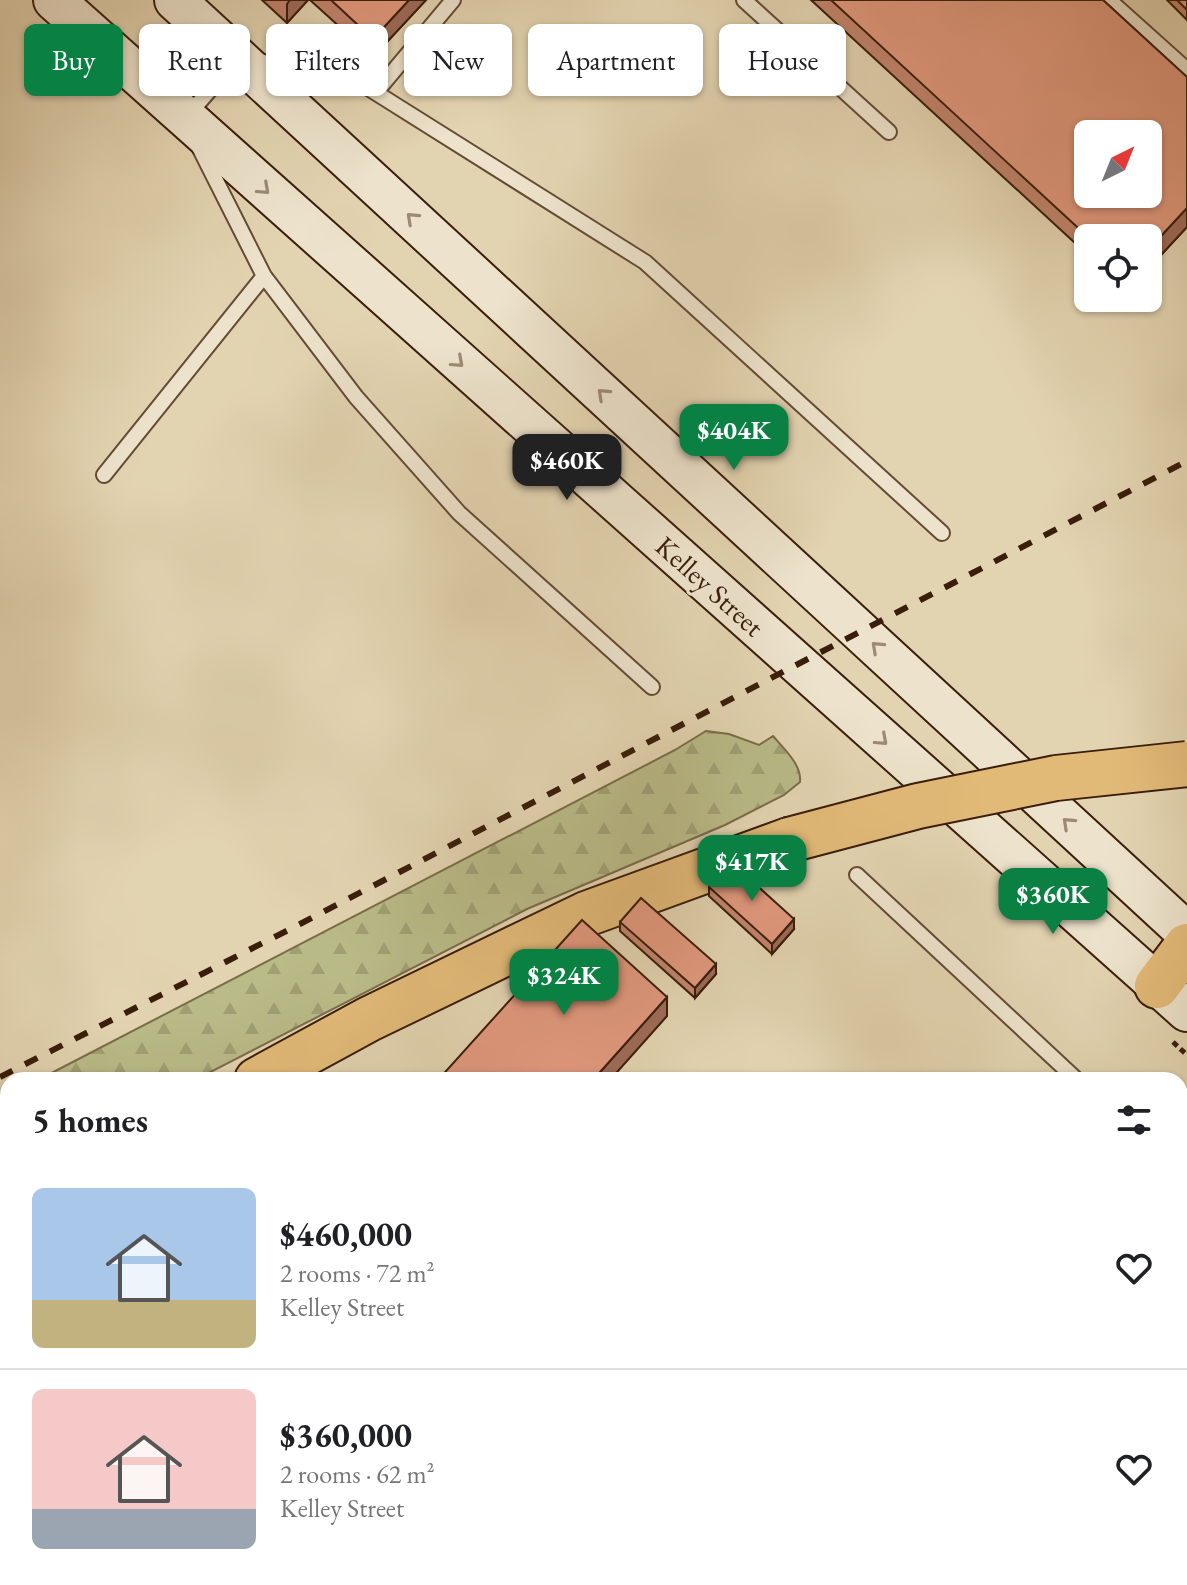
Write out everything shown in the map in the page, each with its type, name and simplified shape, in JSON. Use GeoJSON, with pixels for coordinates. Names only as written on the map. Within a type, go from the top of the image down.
{"type":"FeatureCollection","features":[{"type":"Feature","properties":{"kind":"highway"},"geometry":{"type":"LineString","coordinates":[[272,1072],[369,1019],[586,914],[789,840],[918,806],[1056,778],[1187,764]]}},
{"type":"Feature","properties":{"kind":"highway"},"geometry":{"type":"LineString","coordinates":[[1172,998],[1187,946]]}},
{"type":"Feature","properties":{"kind":"main road","name":"Kelley Street"},"geometry":{"type":"LineString","coordinates":[[54,0],[1172,998]]}},
{"type":"Feature","properties":{"kind":"main road"},"geometry":{"type":"LineString","coordinates":[[175,0],[201,24]]}},
{"type":"Feature","properties":{"kind":"main road"},"geometry":{"type":"LineString","coordinates":[[250,69],[1187,933]]}},
{"type":"Feature","properties":{"kind":"lane"},"geometry":{"type":"LineString","coordinates":[[388,78],[453,0]]}},
{"type":"Feature","properties":{"kind":"lane"},"geometry":{"type":"LineString","coordinates":[[744,0],[889,132]]}},
{"type":"Feature","properties":{"kind":"lane"},"geometry":{"type":"LineString","coordinates":[[1109,0],[1187,70]]}},
{"type":"Feature","properties":{"kind":"lane"},"geometry":{"type":"LineString","coordinates":[[204,96],[185,118],[264,276],[356,397],[459,513],[652,687]]}},
{"type":"Feature","properties":{"kind":"lane"},"geometry":{"type":"LineString","coordinates":[[382,96],[645,262],[942,533]]}},
{"type":"Feature","properties":{"kind":"lane"},"geometry":{"type":"LineString","coordinates":[[104,475],[264,276]]}},
{"type":"Feature","properties":{"kind":"lane"},"geometry":{"type":"LineString","coordinates":[[857,875],[1068,1072]]}},
{"type":"Feature","properties":{"kind":"green space"},"geometry":{"type":"Polygon","coordinates":[[[706,731],[729,734],[759,745],[773,736],[795,763],[800,782],[784,795],[725,825],[527,909],[211,1072],[53,1072],[675,750],[706,731]]]}},
{"type":"Feature","properties":{"kind":"building"},"geometry":{"type":"Polygon","coordinates":[[[331,0],[409,0],[387,24],[357,24],[331,0]]]}},
{"type":"Feature","properties":{"kind":"building"},"geometry":{"type":"Polygon","coordinates":[[[831,0],[1103,0],[1187,77],[1187,208],[1162,235],[1162,224],[1074,224],[831,0]]]}},
{"type":"Feature","properties":{"kind":"building"},"geometry":{"type":"Polygon","coordinates":[[[1177,0],[1187,0],[1187,10],[1177,0]]]}},
{"type":"Feature","properties":{"kind":"building"},"geometry":{"type":"Polygon","coordinates":[[[731,862],[794,919],[772,944],[709,887],[731,862]]]}},
{"type":"Feature","properties":{"kind":"building"},"geometry":{"type":"Polygon","coordinates":[[[641,898],[716,964],[695,988],[620,922],[641,898]]]}},
{"type":"Feature","properties":{"kind":"building"},"geometry":{"type":"Polygon","coordinates":[[[582,920],[667,997],[600,1072],[445,1072],[582,920]]]}},
{"type":"Feature","properties":{"kind":"railway"},"geometry":{"type":"LineString","coordinates":[[10,1072],[1187,461]]}}]}
